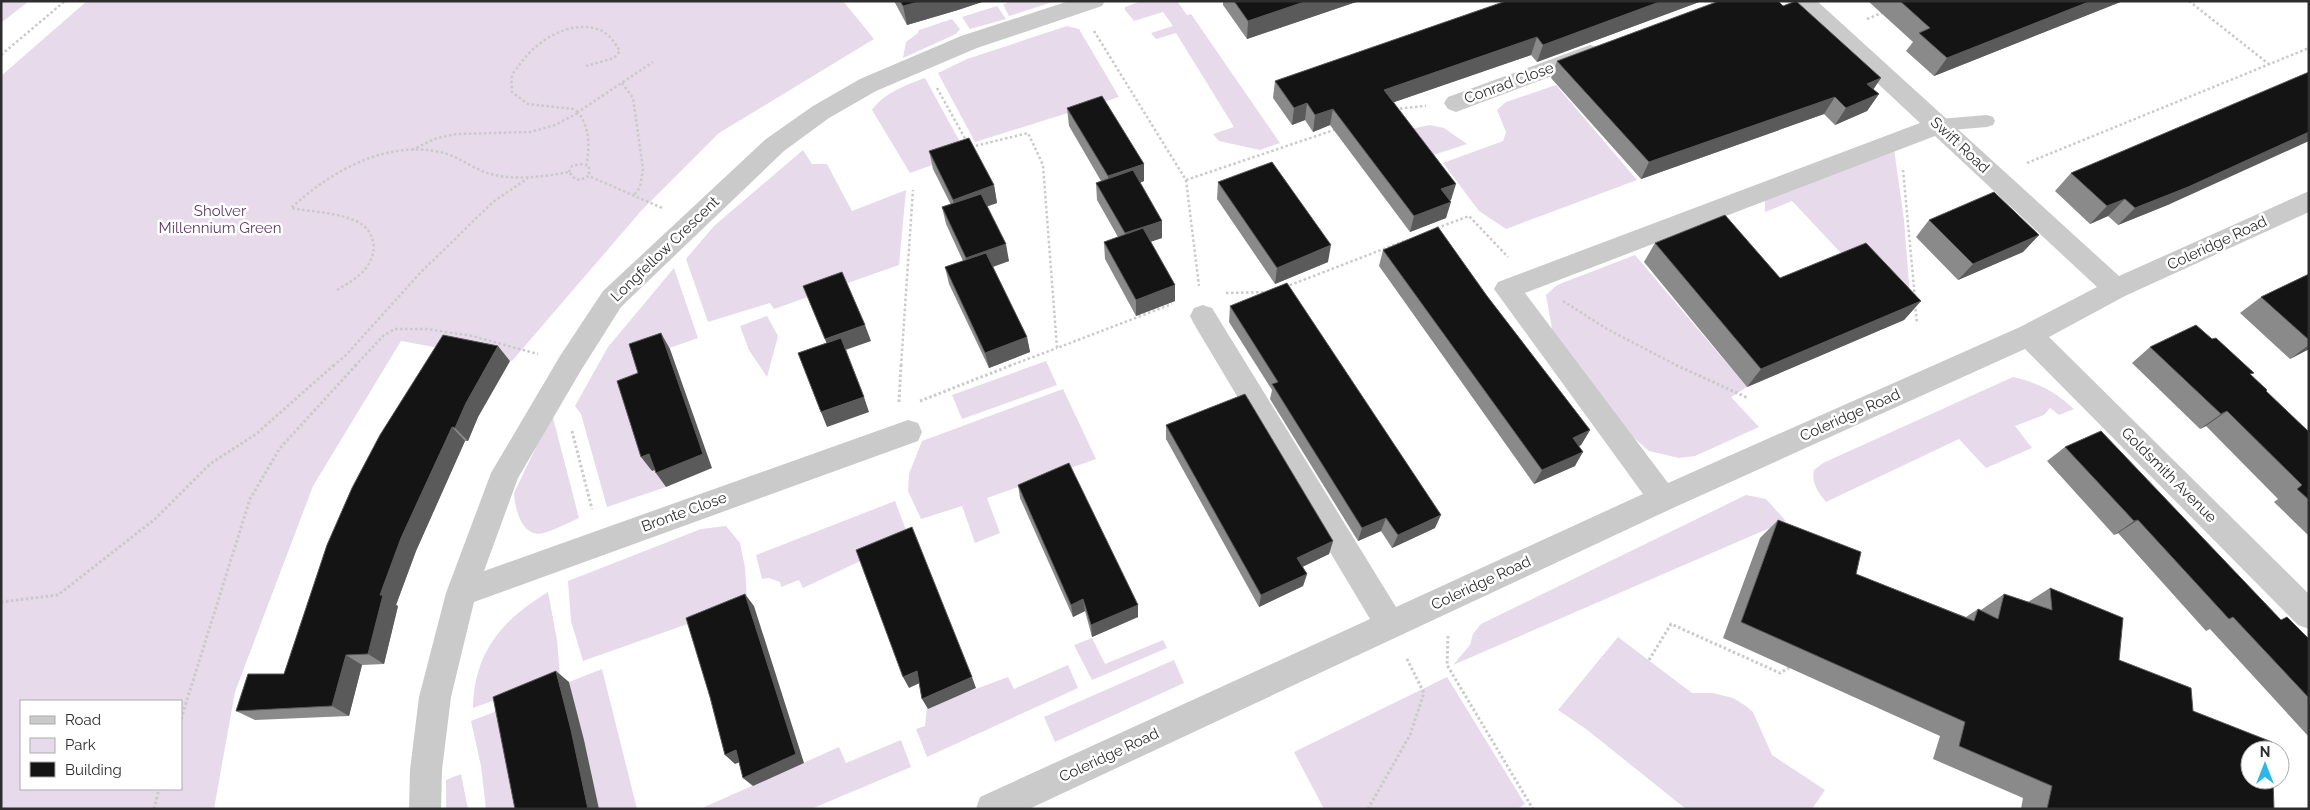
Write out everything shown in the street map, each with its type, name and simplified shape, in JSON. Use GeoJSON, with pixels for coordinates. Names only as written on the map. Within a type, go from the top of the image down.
{"type":"FeatureCollection","features":[{"type":"Feature","properties":{"kind":"street","name":"Swift Road"},"geometry":{"type":"LineString","coordinates":[[1803,1],[2116,290]]}},
{"type":"Feature","properties":{"kind":"street","name":"Longfellow Crescent"},"geometry":{"type":"LineString","coordinates":[[425,809],[426,770],[435,697],[461,592],[505,473],[570,364],[612,299],[692,221],[775,145],[821,112],[868,86],[970,42],[1086,4]]}},
{"type":"Feature","properties":{"kind":"street","name":"Conrad Close"},"geometry":{"type":"LineString","coordinates":[[1456,103],[1612,45]]}},
{"type":"Feature","properties":{"kind":"street"},"geometry":{"type":"LineString","coordinates":[[1663,498],[1507,289],[1939,125]]}},
{"type":"Feature","properties":{"kind":"street","name":"Coleridge Road"},"geometry":{"type":"LineString","coordinates":[[992,809],[1663,498],[2029,335],[2116,290],[2309,201]]}},
{"type":"Feature","properties":{"kind":"street"},"geometry":{"type":"LineString","coordinates":[[1201,305],[1390,625]]}},
{"type":"Feature","properties":{"kind":"street","name":"Goldsmith Avenue"},"geometry":{"type":"LineString","coordinates":[[2029,335],[2309,615]]}},
{"type":"Feature","properties":{"kind":"street","name":"Bronte Close"},"geometry":{"type":"LineString","coordinates":[[461,592],[601,542],[903,421]]}},
{"type":"Feature","properties":{"kind":"lane"},"geometry":{"type":"LineString","coordinates":[[1939,125],[1987,121]]}},
{"type":"Feature","properties":{"kind":"path"},"geometry":{"type":"LineString","coordinates":[[1,55],[65,1]]}},
{"type":"Feature","properties":{"kind":"path"},"geometry":{"type":"LineString","coordinates":[[2189,1],[2270,65]]}},
{"type":"Feature","properties":{"kind":"path"},"geometry":{"type":"LineString","coordinates":[[1086,4],[1186,180],[1201,305]]}},
{"type":"Feature","properties":{"kind":"path"},"geometry":{"type":"LineString","coordinates":[[1836,30],[1888,11]]}},
{"type":"Feature","properties":{"kind":"path"},"geometry":{"type":"LineString","coordinates":[[586,66],[614,58],[620,51],[613,39],[599,30],[577,29],[556,35],[535,46],[512,76],[512,92],[528,104],[572,109],[584,118],[588,128],[588,157],[586,166]]}},
{"type":"Feature","properties":{"kind":"path"},"geometry":{"type":"LineString","coordinates":[[1994,177],[2309,48]]}},
{"type":"Feature","properties":{"kind":"path"},"geometry":{"type":"LineString","coordinates":[[411,151],[447,135],[468,133],[514,134],[538,131],[560,124],[653,62]]}},
{"type":"Feature","properties":{"kind":"path"},"geometry":{"type":"LineString","coordinates":[[922,63],[971,148],[1028,133],[1043,165],[1057,348]]}},
{"type":"Feature","properties":{"kind":"path"},"geometry":{"type":"LineString","coordinates":[[622,83],[633,98],[642,170],[640,187],[634,195]]}},
{"type":"Feature","properties":{"kind":"path"},"geometry":{"type":"LineString","coordinates":[[1386,112],[1396,109],[1456,103]]}},
{"type":"Feature","properties":{"kind":"path"},"geometry":{"type":"LineString","coordinates":[[1186,180],[1341,128]]}},
{"type":"Feature","properties":{"kind":"path"},"geometry":{"type":"LineString","coordinates":[[1899,141],[1910,229],[1917,323]]}},
{"type":"Feature","properties":{"kind":"path"},"geometry":{"type":"LineString","coordinates":[[337,290],[356,279],[367,269],[373,255],[375,241],[368,227],[356,220],[291,208],[309,190],[336,173],[366,159],[411,151],[435,151],[462,160],[490,174],[528,178],[569,172]]}},
{"type":"Feature","properties":{"kind":"path"},"geometry":{"type":"LineString","coordinates":[[569,172],[572,166],[589,166],[589,176]]}},
{"type":"Feature","properties":{"kind":"path"},"geometry":{"type":"LineString","coordinates":[[569,172],[571,177],[576,180],[583,180],[589,176]]}},
{"type":"Feature","properties":{"kind":"path"},"geometry":{"type":"LineString","coordinates":[[589,176],[692,221]]}},
{"type":"Feature","properties":{"kind":"path"},"geometry":{"type":"LineString","coordinates":[[1,602],[58,594],[155,519],[210,464],[256,434],[346,355],[421,272],[492,202],[528,178]]}},
{"type":"Feature","properties":{"kind":"path"},"geometry":{"type":"LineString","coordinates":[[913,190],[903,421],[1057,348],[1201,305],[1272,292]]}},
{"type":"Feature","properties":{"kind":"path"},"geometry":{"type":"LineString","coordinates":[[1434,230],[1469,216],[1530,280],[1595,323],[1693,375],[1748,398]]}},
{"type":"Feature","properties":{"kind":"path"},"geometry":{"type":"LineString","coordinates":[[1281,288],[1416,236]]}},
{"type":"Feature","properties":{"kind":"path"},"geometry":{"type":"LineString","coordinates":[[182,716],[250,499],[280,448],[384,335],[395,329],[427,329],[472,336],[570,364]]}},
{"type":"Feature","properties":{"kind":"path"},"geometry":{"type":"LineString","coordinates":[[548,400],[567,414],[601,542]]}},
{"type":"Feature","properties":{"kind":"path"},"geometry":{"type":"LineString","coordinates":[[1449,597],[1447,665],[1533,809]]}},
{"type":"Feature","properties":{"kind":"path"},"geometry":{"type":"LineString","coordinates":[[1650,660],[1671,624],[1780,673],[1789,668]]}},
{"type":"Feature","properties":{"kind":"path"},"geometry":{"type":"LineString","coordinates":[[1368,809],[1410,735],[1424,693],[1390,625]]}},
{"type":"Feature","properties":{"kind":"path"},"geometry":{"type":"LineString","coordinates":[[154,809],[159,790]]}},
{"type":"Feature","properties":{"kind":"green space"},"geometry":{"type":"Polygon","coordinates":[[[1,1],[29,1],[1,23],[1,1]]]}},
{"type":"Feature","properties":{"kind":"green space","name":"Sholver Millennium Green"},"geometry":{"type":"Polygon","coordinates":[[[87,1],[843,1],[874,39],[719,133],[641,211],[512,361],[401,341],[313,486],[235,692],[214,809],[1,809],[1,76],[87,1]]]}},
{"type":"Feature","properties":{"kind":"green space"},"geometry":{"type":"Polygon","coordinates":[[[1012,1],[1056,1],[1009,16],[1003,4],[1012,1]]]}},
{"type":"Feature","properties":{"kind":"green space"},"geometry":{"type":"Polygon","coordinates":[[[1141,1],[1177,1],[1187,15],[1191,14],[1280,143],[1260,150],[1219,141],[1213,134],[1234,127],[1176,33],[1156,39],[1151,33],[1173,26],[1163,12],[1134,21],[1125,10],[1125,7],[1141,1]]]}},
{"type":"Feature","properties":{"kind":"green space"},"geometry":{"type":"Polygon","coordinates":[[[997,6],[1006,19],[970,29],[962,17],[997,6]]]}},
{"type":"Feature","properties":{"kind":"green space"},"geometry":{"type":"Polygon","coordinates":[[[952,19],[960,29],[956,34],[903,58],[906,42],[918,33],[919,30],[952,19]]]}},
{"type":"Feature","properties":{"kind":"green space"},"geometry":{"type":"Polygon","coordinates":[[[1067,26],[1079,29],[1119,97],[975,142],[938,73],[967,59],[1067,26]]]}},
{"type":"Feature","properties":{"kind":"green space"},"geometry":{"type":"Polygon","coordinates":[[[925,78],[966,153],[910,173],[872,110],[889,94],[925,78]]]}},
{"type":"Feature","properties":{"kind":"green space"},"geometry":{"type":"Polygon","coordinates":[[[1556,85],[1637,180],[1506,229],[1479,211],[1443,163],[1503,141],[1506,132],[1497,110],[1506,102],[1556,85]]]}},
{"type":"Feature","properties":{"kind":"green space"},"geometry":{"type":"Polygon","coordinates":[[[1430,125],[1444,128],[1467,144],[1433,155],[1410,129],[1430,125]]]}},
{"type":"Feature","properties":{"kind":"green space"},"geometry":{"type":"Polygon","coordinates":[[[1894,149],[1904,220],[1910,296],[1904,320],[1792,201],[1765,212],[1765,199],[1894,149]]]}},
{"type":"Feature","properties":{"kind":"green space"},"geometry":{"type":"Polygon","coordinates":[[[803,150],[812,164],[827,164],[852,211],[906,190],[899,265],[774,309],[770,303],[708,322],[686,259],[714,226],[803,150]]]}},
{"type":"Feature","properties":{"kind":"green space"},"geometry":{"type":"Polygon","coordinates":[[[1635,255],[1747,387],[1731,397],[1759,427],[1695,456],[1679,458],[1649,451],[1633,437],[1559,342],[1552,329],[1546,295],[1557,285],[1635,255]]]}},
{"type":"Feature","properties":{"kind":"green space"},"geometry":{"type":"Polygon","coordinates":[[[674,268],[698,338],[638,359],[647,459],[651,471],[660,468],[666,487],[607,507],[581,414],[575,406],[608,347],[674,268]]]}},
{"type":"Feature","properties":{"kind":"green space"},"geometry":{"type":"Polygon","coordinates":[[[767,316],[778,336],[767,377],[749,350],[740,326],[767,316]]]}},
{"type":"Feature","properties":{"kind":"green space"},"geometry":{"type":"Polygon","coordinates":[[[1046,361],[1057,385],[962,419],[952,395],[1046,361]]]}},
{"type":"Feature","properties":{"kind":"green space"},"geometry":{"type":"Polygon","coordinates":[[[2013,377],[2046,388],[2074,409],[2059,415],[2050,408],[2044,415],[2015,426],[2032,448],[1986,468],[1959,439],[1826,502],[1818,491],[1813,475],[1814,470],[1823,463],[2013,377]]]}},
{"type":"Feature","properties":{"kind":"green space"},"geometry":{"type":"Polygon","coordinates":[[[1063,389],[1096,459],[987,498],[1000,533],[975,543],[962,506],[921,519],[908,491],[909,474],[922,441],[1063,389]]]}},
{"type":"Feature","properties":{"kind":"green space"},"geometry":{"type":"Polygon","coordinates":[[[552,414],[579,518],[553,530],[538,534],[527,529],[523,524],[517,512],[514,493],[552,414]]]}},
{"type":"Feature","properties":{"kind":"green space"},"geometry":{"type":"Polygon","coordinates":[[[1746,495],[1766,499],[1786,521],[1453,665],[1470,645],[1473,634],[1481,624],[1746,495]]]}},
{"type":"Feature","properties":{"kind":"green space"},"geometry":{"type":"Polygon","coordinates":[[[895,501],[909,538],[803,588],[799,580],[781,587],[780,582],[769,578],[762,579],[756,555],[895,501]]]}},
{"type":"Feature","properties":{"kind":"green space"},"geometry":{"type":"Polygon","coordinates":[[[726,526],[740,543],[745,567],[747,603],[583,661],[571,621],[568,581],[701,529],[726,526]]]}},
{"type":"Feature","properties":{"kind":"green space"},"geometry":{"type":"Polygon","coordinates":[[[548,592],[557,640],[560,676],[473,708],[479,670],[485,654],[494,640],[504,626],[517,614],[548,592]]]}},
{"type":"Feature","properties":{"kind":"green space"},"geometry":{"type":"Polygon","coordinates":[[[1618,637],[1692,693],[1713,693],[1733,698],[1753,712],[1772,755],[1825,790],[1812,809],[1686,809],[1586,729],[1558,710],[1618,637]]]}},
{"type":"Feature","properties":{"kind":"green space"},"geometry":{"type":"Polygon","coordinates":[[[1092,638],[1105,664],[1163,640],[1167,648],[1092,680],[1074,645],[1092,638]]]}},
{"type":"Feature","properties":{"kind":"green space"},"geometry":{"type":"Polygon","coordinates":[[[1174,660],[1184,683],[1055,742],[1044,717],[1174,660]]]}},
{"type":"Feature","properties":{"kind":"green space"},"geometry":{"type":"Polygon","coordinates":[[[1068,665],[1078,688],[927,757],[916,729],[925,726],[927,707],[1008,677],[1014,689],[1068,665]]]}},
{"type":"Feature","properties":{"kind":"green space"},"geometry":{"type":"Polygon","coordinates":[[[602,669],[637,809],[599,809],[569,682],[602,669]]]}},
{"type":"Feature","properties":{"kind":"green space"},"geometry":{"type":"Polygon","coordinates":[[[1447,677],[1525,804],[1517,809],[1324,809],[1294,752],[1447,677]]]}},
{"type":"Feature","properties":{"kind":"green space"},"geometry":{"type":"Polygon","coordinates":[[[507,707],[527,809],[486,809],[481,766],[471,721],[507,707]]]}},
{"type":"Feature","properties":{"kind":"green space"},"geometry":{"type":"Polygon","coordinates":[[[901,740],[911,767],[811,809],[700,809],[839,747],[846,763],[901,740]]]}},
{"type":"Feature","properties":{"kind":"green space"},"geometry":{"type":"Polygon","coordinates":[[[461,774],[468,809],[446,809],[446,780],[461,774]]]}},
{"type":"Feature","properties":{"kind":"building"},"geometry":{"type":"Polygon","coordinates":[[[900,1],[922,1],[903,6],[900,1]]]}},
{"type":"Feature","properties":{"kind":"building"},"geometry":{"type":"Polygon","coordinates":[[[1234,1],[1307,1],[1248,21],[1234,1]]]}},
{"type":"Feature","properties":{"kind":"building"},"geometry":{"type":"Polygon","coordinates":[[[1506,1],[1662,1],[1543,45],[1537,37],[1384,90],[1456,184],[1441,189],[1451,202],[1414,216],[1333,109],[1315,115],[1307,103],[1294,108],[1275,81],[1506,1]]]}},
{"type":"Feature","properties":{"kind":"building"},"geometry":{"type":"Polygon","coordinates":[[[1719,1],[1778,1],[1783,6],[1796,1],[1881,78],[1867,84],[1879,94],[1846,108],[1835,97],[1649,162],[1557,61],[1719,1]]]}},
{"type":"Feature","properties":{"kind":"building"},"geometry":{"type":"Polygon","coordinates":[[[1900,1],[2091,1],[1947,58],[1919,33],[1930,28],[1900,1]]]}},
{"type":"Feature","properties":{"kind":"building"},"geometry":{"type":"Polygon","coordinates":[[[2309,72],[2309,132],[2188,187],[2135,208],[2125,199],[2107,206],[2071,173],[2309,72]]]}},
{"type":"Feature","properties":{"kind":"building"},"geometry":{"type":"Polygon","coordinates":[[[1102,96],[1144,164],[1108,176],[1067,108],[1102,96]]]}},
{"type":"Feature","properties":{"kind":"building"},"geometry":{"type":"Polygon","coordinates":[[[969,138],[994,185],[953,200],[929,151],[969,138]]]}},
{"type":"Feature","properties":{"kind":"building"},"geometry":{"type":"Polygon","coordinates":[[[1272,162],[1331,245],[1277,268],[1218,182],[1272,162]]]}},
{"type":"Feature","properties":{"kind":"building"},"geometry":{"type":"Polygon","coordinates":[[[1133,170],[1162,221],[1125,233],[1096,183],[1133,170]]]}},
{"type":"Feature","properties":{"kind":"building"},"geometry":{"type":"Polygon","coordinates":[[[1994,192],[2039,235],[1973,264],[1929,220],[1994,192]]]}},
{"type":"Feature","properties":{"kind":"building"},"geometry":{"type":"Polygon","coordinates":[[[981,194],[1006,244],[966,258],[942,207],[981,194]]]}},
{"type":"Feature","properties":{"kind":"building"},"geometry":{"type":"Polygon","coordinates":[[[1725,215],[1780,278],[1866,243],[1921,301],[1761,369],[1655,243],[1725,215]]]}},
{"type":"Feature","properties":{"kind":"building"},"geometry":{"type":"Polygon","coordinates":[[[1438,227],[1487,296],[1590,430],[1573,438],[1583,452],[1542,470],[1383,250],[1438,227]]]}},
{"type":"Feature","properties":{"kind":"building"},"geometry":{"type":"Polygon","coordinates":[[[1143,228],[1175,285],[1136,300],[1104,242],[1143,228]]]}},
{"type":"Feature","properties":{"kind":"building"},"geometry":{"type":"Polygon","coordinates":[[[986,253],[1027,337],[985,353],[945,267],[986,253]]]}},
{"type":"Feature","properties":{"kind":"building"},"geometry":{"type":"Polygon","coordinates":[[[842,272],[865,325],[825,339],[803,286],[842,272]]]}},
{"type":"Feature","properties":{"kind":"building"},"geometry":{"type":"Polygon","coordinates":[[[2309,274],[2309,340],[2261,297],[2309,274]]]}},
{"type":"Feature","properties":{"kind":"building"},"geometry":{"type":"Polygon","coordinates":[[[1287,283],[1441,515],[1398,535],[1386,518],[1362,528],[1272,384],[1278,382],[1230,306],[1287,283]]]}},
{"type":"Feature","properties":{"kind":"building"},"geometry":{"type":"Polygon","coordinates":[[[2196,325],[2212,339],[2216,338],[2254,373],[2250,374],[2309,432],[2309,500],[2297,489],[2302,485],[2227,411],[2221,414],[2150,347],[2196,325]]]}},
{"type":"Feature","properties":{"kind":"building"},"geometry":{"type":"Polygon","coordinates":[[[661,333],[703,454],[656,473],[649,454],[641,457],[617,381],[638,373],[629,344],[661,333]]]}},
{"type":"Feature","properties":{"kind":"building"},"geometry":{"type":"Polygon","coordinates":[[[443,335],[498,346],[466,403],[455,428],[452,427],[401,538],[380,595],[383,595],[368,654],[346,655],[332,706],[236,711],[248,674],[284,674],[327,545],[352,488],[380,435],[443,335]]]}},
{"type":"Feature","properties":{"kind":"building"},"geometry":{"type":"Polygon","coordinates":[[[841,338],[864,397],[821,412],[798,353],[841,338]]]}},
{"type":"Feature","properties":{"kind":"building"},"geometry":{"type":"Polygon","coordinates":[[[1245,394],[1333,541],[1297,558],[1307,574],[1261,595],[1166,425],[1245,394]]]}},
{"type":"Feature","properties":{"kind":"building"},"geometry":{"type":"Polygon","coordinates":[[[2101,431],[2281,620],[2287,617],[2309,639],[2309,698],[2233,617],[2229,619],[2138,520],[2134,521],[2065,447],[2101,431]]]}},
{"type":"Feature","properties":{"kind":"building"},"geometry":{"type":"Polygon","coordinates":[[[1069,463],[1138,605],[1091,625],[1083,599],[1071,605],[1018,485],[1069,463]]]}},
{"type":"Feature","properties":{"kind":"building"},"geometry":{"type":"Polygon","coordinates":[[[1778,520],[1861,552],[1856,574],[1974,621],[1978,609],[1998,619],[2004,594],[2052,610],[2050,588],[2123,618],[2119,660],[2191,688],[2193,711],[2267,740],[2240,740],[2240,790],[2273,790],[2274,809],[2047,809],[2052,786],[1959,746],[1965,722],[1741,622],[1778,520]]]}},
{"type":"Feature","properties":{"kind":"building"},"geometry":{"type":"Polygon","coordinates":[[[912,527],[972,677],[922,699],[917,671],[903,677],[856,550],[912,527]]]}},
{"type":"Feature","properties":{"kind":"building"},"geometry":{"type":"Polygon","coordinates":[[[745,594],[796,754],[743,778],[736,750],[725,755],[686,618],[745,594]]]}},
{"type":"Feature","properties":{"kind":"building"},"geometry":{"type":"Polygon","coordinates":[[[556,671],[588,809],[515,809],[493,697],[556,671]]]}}]}
